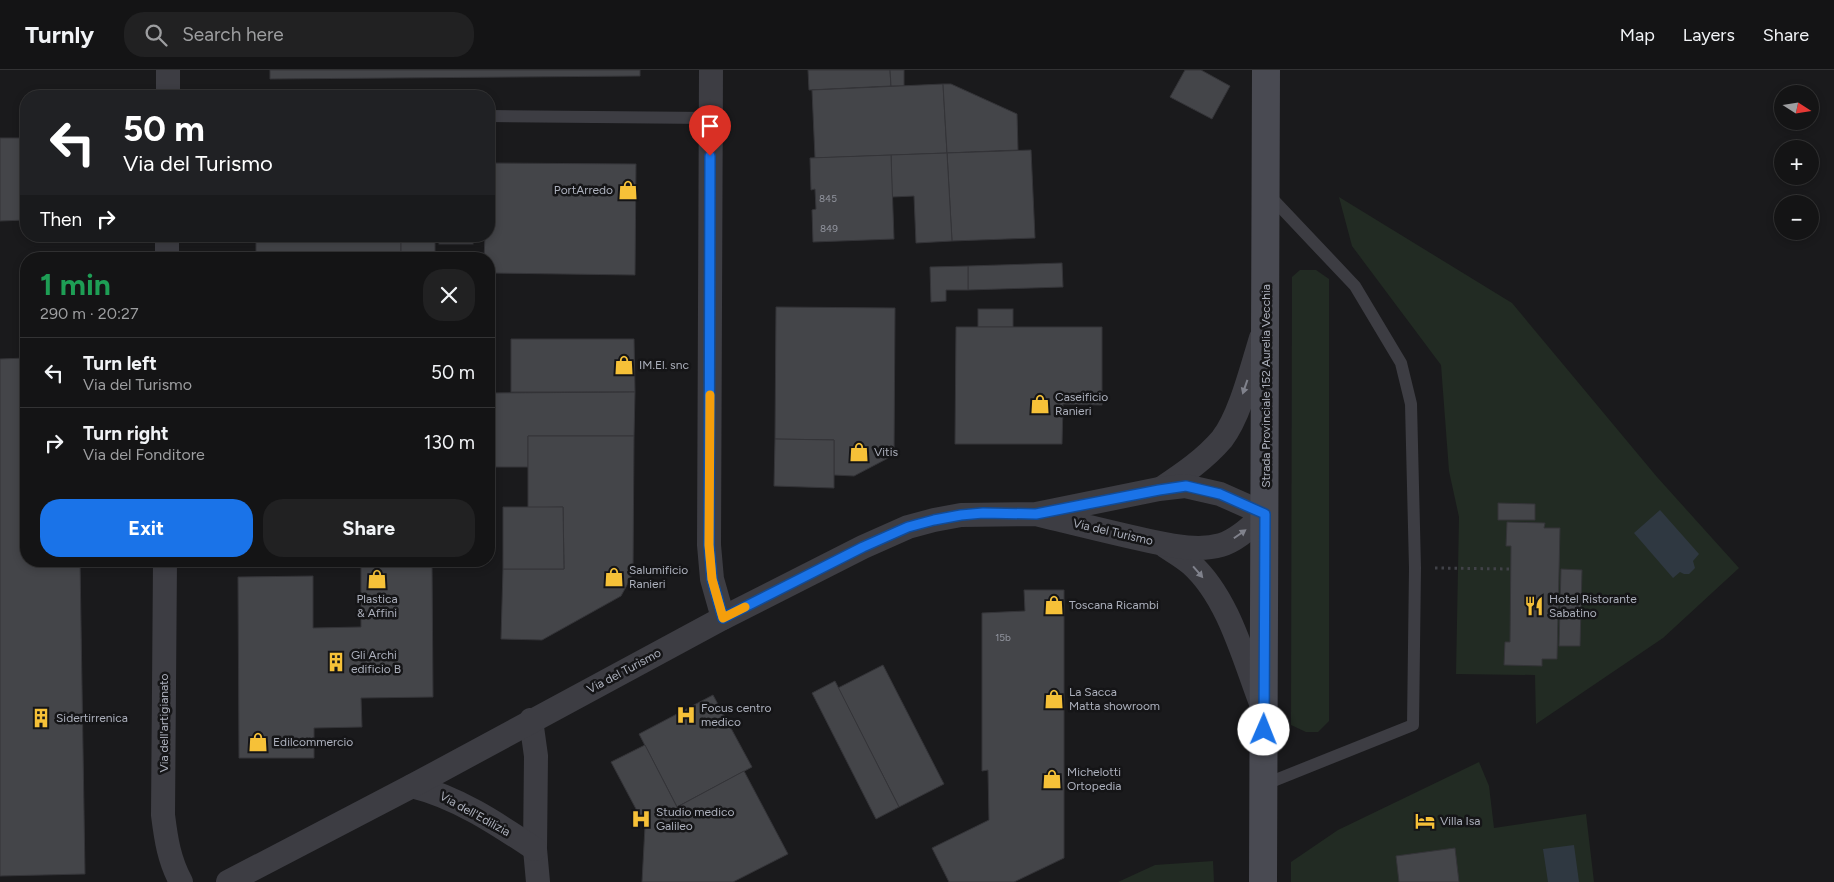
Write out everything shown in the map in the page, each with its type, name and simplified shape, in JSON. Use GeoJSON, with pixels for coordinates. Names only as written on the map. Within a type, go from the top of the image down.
{"type":"FeatureCollection","features":[{"type":"Feature","properties":{"kind":"main road","name":"Strada Provinciale 152 Aurelia Vecchia"},"geometry":{"type":"LineString","coordinates":[[1263,882],[1266,70]]}},
{"type":"Feature","properties":{"kind":"street"},"geometry":{"type":"LineString","coordinates":[[168,70],[168,90]]}},
{"type":"Feature","properties":{"kind":"street"},"geometry":{"type":"LineString","coordinates":[[711,70],[709,545],[712,579],[723,618]]}},
{"type":"Feature","properties":{"kind":"street","name":"Via del Turismo"},"geometry":{"type":"LineString","coordinates":[[1159,490],[1190,470],[1223,437],[1237,411],[1266,324]]}},
{"type":"Feature","properties":{"kind":"street","name":"Via del Turismo"},"geometry":{"type":"LineString","coordinates":[[228,882],[412,786],[531,720],[723,618],[863,547],[908,527],[961,515],[1036,514],[1186,486],[1220,494],[1265,514],[1240,535],[1223,544],[1205,548],[1160,543],[1036,514]]}},
{"type":"Feature","properties":{"kind":"street","name":"Via del Turismo"},"geometry":{"type":"LineString","coordinates":[[1160,543],[1191,564],[1208,584],[1222,606],[1264,711]]}},
{"type":"Feature","properties":{"kind":"street","name":"Via dell'artigianato"},"geometry":{"type":"LineString","coordinates":[[165,567],[164,815],[167,846],[174,870],[181,882]]}},
{"type":"Feature","properties":{"kind":"street"},"geometry":{"type":"LineString","coordinates":[[531,720],[536,756],[535,849],[538,882]]}},
{"type":"Feature","properties":{"kind":"street","name":"Via dell'Edilizia"},"geometry":{"type":"LineString","coordinates":[[412,786],[436,792],[459,803],[535,849]]}},
{"type":"Feature","properties":{"kind":"lane"},"geometry":{"type":"LineString","coordinates":[[495,116],[710,118]]}},
{"type":"Feature","properties":{"kind":"lane"},"geometry":{"type":"LineString","coordinates":[[1264,785],[1413,725],[1415,568],[1411,404],[1401,363],[1355,286],[1266,192]]}},
{"type":"Feature","properties":{"kind":"path"},"geometry":{"type":"LineString","coordinates":[[1415,568],[1511,569]]}},
{"type":"Feature","properties":{"kind":"shaded area"},"geometry":{"type":"Polygon","coordinates":[[[1339,197],[1512,303],[1657,477],[1739,568],[1663,638],[1536,724],[1535,675],[1456,674],[1459,517],[1449,471],[1441,365],[1352,246],[1339,197]]]}},
{"type":"Feature","properties":{"kind":"shaded area"},"geometry":{"type":"Polygon","coordinates":[[[1300,270],[1316,270],[1329,279],[1329,721],[1318,732],[1306,732],[1291,725],[1292,277],[1300,270]]]}},
{"type":"Feature","properties":{"kind":"shaded area"},"geometry":{"type":"Polygon","coordinates":[[[1660,510],[1699,554],[1693,561],[1695,568],[1689,574],[1680,572],[1673,578],[1634,533],[1660,510]]]}},
{"type":"Feature","properties":{"kind":"shaded area","name":"Villa Isa"},"geometry":{"type":"Polygon","coordinates":[[[1479,762],[1489,786],[1494,828],[1586,814],[1594,882],[1291,882],[1291,862],[1338,830],[1479,762]]]}},
{"type":"Feature","properties":{"kind":"shaded area"},"geometry":{"type":"Polygon","coordinates":[[[1574,845],[1579,882],[1548,882],[1543,849],[1574,845]]]}},
{"type":"Feature","properties":{"kind":"shaded area"},"geometry":{"type":"Polygon","coordinates":[[[1213,861],[1214,882],[1118,882],[1155,865],[1213,861]]]}},
{"type":"Feature","properties":{"kind":"building"},"geometry":{"type":"Polygon","coordinates":[[[270,70],[640,70],[640,76],[270,79],[270,70]]]}},
{"type":"Feature","properties":{"kind":"building"},"geometry":{"type":"Polygon","coordinates":[[[808,70],[890,70],[891,86],[809,90],[808,70]]]}},
{"type":"Feature","properties":{"kind":"building"},"geometry":{"type":"Polygon","coordinates":[[[890,70],[904,70],[904,86],[891,86],[890,70]]]}},
{"type":"Feature","properties":{"kind":"building"},"geometry":{"type":"Polygon","coordinates":[[[1185,70],[1201,70],[1230,86],[1212,119],[1170,97],[1185,70]]]}},
{"type":"Feature","properties":{"kind":"building"},"geometry":{"type":"Polygon","coordinates":[[[943,84],[947,153],[815,158],[812,90],[943,84]]]}},
{"type":"Feature","properties":{"kind":"building"},"geometry":{"type":"Polygon","coordinates":[[[943,84],[951,84],[1017,114],[1018,150],[947,153],[943,84]]]}},
{"type":"Feature","properties":{"kind":"building"},"geometry":{"type":"Polygon","coordinates":[[[0,138],[20,138],[20,220],[0,221],[0,138]]]}},
{"type":"Feature","properties":{"kind":"building"},"geometry":{"type":"Polygon","coordinates":[[[1031,150],[1035,238],[952,241],[947,153],[1031,150]]]}},
{"type":"Feature","properties":{"kind":"building"},"geometry":{"type":"Polygon","coordinates":[[[947,153],[952,241],[916,243],[914,196],[892,197],[891,155],[947,153]]]}},
{"type":"Feature","properties":{"kind":"building"},"geometry":{"type":"Polygon","coordinates":[[[891,155],[894,239],[813,242],[812,210],[816,209],[815,189],[811,190],[810,158],[891,155]]]}},
{"type":"Feature","properties":{"kind":"building"},"geometry":{"type":"Polygon","coordinates":[[[495,163],[636,164],[635,275],[495,273],[495,252],[484,252],[485,242],[495,242],[495,163]]]}},
{"type":"Feature","properties":{"kind":"building"},"geometry":{"type":"Polygon","coordinates":[[[256,242],[401,242],[401,252],[256,252],[256,242]]]}},
{"type":"Feature","properties":{"kind":"building"},"geometry":{"type":"Polygon","coordinates":[[[401,242],[435,242],[435,252],[401,252],[401,242]]]}},
{"type":"Feature","properties":{"kind":"building"},"geometry":{"type":"Polygon","coordinates":[[[439,242],[473,242],[473,244],[439,244],[439,242]]]}},
{"type":"Feature","properties":{"kind":"building"},"geometry":{"type":"Polygon","coordinates":[[[1062,263],[1063,287],[968,290],[968,266],[1062,263]]]}},
{"type":"Feature","properties":{"kind":"building"},"geometry":{"type":"Polygon","coordinates":[[[968,266],[968,290],[946,290],[946,301],[931,302],[930,267],[968,266]]]}},
{"type":"Feature","properties":{"kind":"building"},"geometry":{"type":"Polygon","coordinates":[[[776,307],[895,308],[894,455],[854,476],[834,475],[834,440],[775,439],[776,307]]]}},
{"type":"Feature","properties":{"kind":"building"},"geometry":{"type":"Polygon","coordinates":[[[978,309],[1013,309],[1013,327],[978,327],[978,309]]]}},
{"type":"Feature","properties":{"kind":"building"},"geometry":{"type":"Polygon","coordinates":[[[956,327],[1102,327],[1102,405],[1063,404],[1062,444],[955,444],[956,327]]]}},
{"type":"Feature","properties":{"kind":"building"},"geometry":{"type":"Polygon","coordinates":[[[511,339],[634,339],[635,392],[511,392],[511,339]]]}},
{"type":"Feature","properties":{"kind":"building","name":"Sidertirrenica"},"geometry":{"type":"Polygon","coordinates":[[[20,358],[20,567],[80,567],[85,874],[0,876],[0,359],[20,358]]]}},
{"type":"Feature","properties":{"kind":"building"},"geometry":{"type":"Polygon","coordinates":[[[635,392],[634,436],[528,436],[528,467],[495,467],[495,393],[635,392]]]}},
{"type":"Feature","properties":{"kind":"building"},"geometry":{"type":"Polygon","coordinates":[[[528,436],[634,436],[633,574],[621,596],[542,640],[501,639],[503,569],[564,569],[563,507],[528,508],[528,436]]]}},
{"type":"Feature","properties":{"kind":"building"},"geometry":{"type":"Polygon","coordinates":[[[775,439],[834,440],[834,488],[774,486],[775,439]]]}},
{"type":"Feature","properties":{"kind":"building"},"geometry":{"type":"Polygon","coordinates":[[[1498,503],[1535,504],[1535,520],[1498,520],[1498,503]]]}},
{"type":"Feature","properties":{"kind":"building"},"geometry":{"type":"Polygon","coordinates":[[[503,507],[563,507],[564,569],[503,569],[503,507]]]}},
{"type":"Feature","properties":{"kind":"building","name":"Hotel Ristorante Sabatino"},"geometry":{"type":"Polygon","coordinates":[[[1507,522],[1545,523],[1544,528],[1560,528],[1557,659],[1542,659],[1542,666],[1504,665],[1505,642],[1510,642],[1511,546],[1506,546],[1507,522]]]}},
{"type":"Feature","properties":{"kind":"building","name":"Gli Archi edificio B"},"geometry":{"type":"Polygon","coordinates":[[[361,567],[432,567],[433,697],[361,698],[362,727],[314,728],[314,758],[239,758],[238,577],[313,576],[313,628],[361,627],[361,567]]]}},
{"type":"Feature","properties":{"kind":"building"},"geometry":{"type":"Polygon","coordinates":[[[1561,569],[1582,570],[1580,646],[1559,646],[1561,569]]]}},
{"type":"Feature","properties":{"kind":"building"},"geometry":{"type":"Polygon","coordinates":[[[1024,590],[1064,590],[1064,858],[1014,882],[949,882],[932,848],[989,820],[988,770],[982,771],[982,613],[1025,611],[1024,590]]]}},
{"type":"Feature","properties":{"kind":"building"},"geometry":{"type":"Polygon","coordinates":[[[883,665],[944,784],[899,807],[838,688],[883,665]]]}},
{"type":"Feature","properties":{"kind":"building"},"geometry":{"type":"Polygon","coordinates":[[[835,681],[899,807],[876,819],[812,693],[835,681]]]}},
{"type":"Feature","properties":{"kind":"building"},"geometry":{"type":"Polygon","coordinates":[[[713,695],[752,767],[677,807],[639,734],[713,695]]]}},
{"type":"Feature","properties":{"kind":"building"},"geometry":{"type":"Polygon","coordinates":[[[645,745],[677,807],[744,771],[788,854],[733,882],[642,882],[645,826],[611,762],[645,745]]]}},
{"type":"Feature","properties":{"kind":"building"},"geometry":{"type":"Polygon","coordinates":[[[1455,848],[1459,882],[1399,882],[1396,856],[1455,848]]]}},
{"type":"Feature","properties":{"kind":"slow traffic"},"geometry":{"type":"LineString","coordinates":[[710,395],[709,545],[712,579],[723,618],[745,607]]}},
{"type":"Feature","properties":{"kind":"place","name":"PortArredo"},"geometry":{"type":"Point","coordinates":[628,190]}},
{"type":"Feature","properties":{"kind":"place","name":"IM.El. snc"},"geometry":{"type":"Point","coordinates":[624,365]}},
{"type":"Feature","properties":{"kind":"place","name":"Caseificio Ranieri"},"geometry":{"type":"Point","coordinates":[1040,404]}},
{"type":"Feature","properties":{"kind":"place","name":"Vitis"},"geometry":{"type":"Point","coordinates":[859,452]}},
{"type":"Feature","properties":{"kind":"place","name":"Salumificio Ranieri"},"geometry":{"type":"Point","coordinates":[614,577]}},
{"type":"Feature","properties":{"kind":"place","name":"Plastica & Affini"},"geometry":{"type":"Point","coordinates":[377,579]}},
{"type":"Feature","properties":{"kind":"place","name":"Toscana Ricambi"},"geometry":{"type":"Point","coordinates":[1054,605]}},
{"type":"Feature","properties":{"kind":"place","name":"Hotel Ristorante Sabatino"},"geometry":{"type":"Point","coordinates":[1534,606]}},
{"type":"Feature","properties":{"kind":"place","name":"Gli Archi edificio B"},"geometry":{"type":"Point","coordinates":[336,662]}},
{"type":"Feature","properties":{"kind":"place","name":"La Sacca Matta showroom"},"geometry":{"type":"Point","coordinates":[1054,699]}},
{"type":"Feature","properties":{"kind":"place","name":"Focus centro medico"},"geometry":{"type":"Point","coordinates":[686,715]}},
{"type":"Feature","properties":{"kind":"place","name":"Sidertirrenica"},"geometry":{"type":"Point","coordinates":[41,718]}},
{"type":"Feature","properties":{"kind":"place","name":"Edilcommercio"},"geometry":{"type":"Point","coordinates":[258,742]}},
{"type":"Feature","properties":{"kind":"place","name":"Michelotti Ortopedia"},"geometry":{"type":"Point","coordinates":[1052,779]}},
{"type":"Feature","properties":{"kind":"place","name":"Studio medico Galileo"},"geometry":{"type":"Point","coordinates":[641,819]}},
{"type":"Feature","properties":{"kind":"place","name":"Villa Isa"},"geometry":{"type":"Point","coordinates":[1425,821]}},
{"type":"Feature","properties":{"kind":"route"},"geometry":{"type":"LineString","coordinates":[[710,156],[709,545],[712,579],[723,618],[863,547],[908,527],[961,515],[983,513],[1036,514],[1159,490],[1186,486],[1202,489],[1220,494],[1265,514],[1264,730]]}}]}
